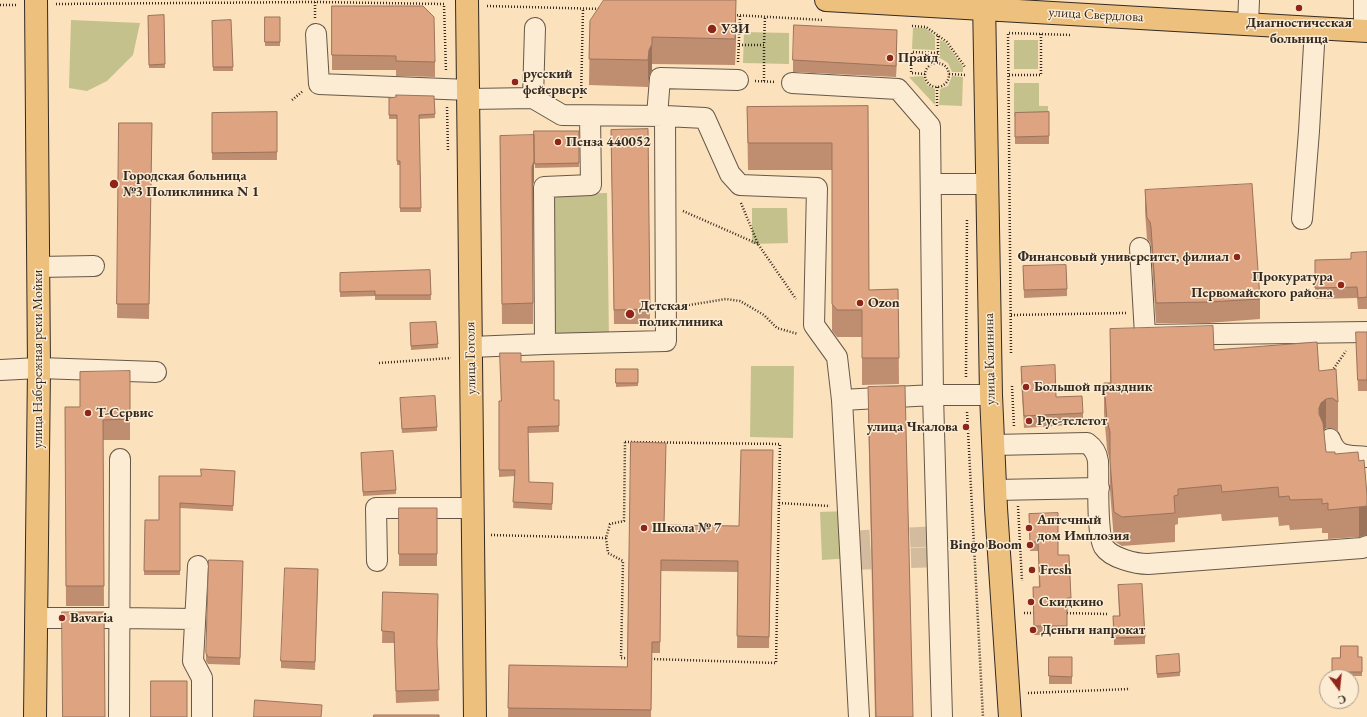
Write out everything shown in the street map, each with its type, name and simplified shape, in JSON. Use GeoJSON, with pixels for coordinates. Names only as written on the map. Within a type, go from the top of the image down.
{"type":"FeatureCollection","features":[{"type":"Feature","properties":{"kind":"main road","name":"улица Гоголя"},"geometry":{"type":"LineString","coordinates":[[468,0],[475,717]]}},
{"type":"Feature","properties":{"kind":"main road","name":"улица Свердлова"},"geometry":{"type":"LineString","coordinates":[[826,0],[984,4],[1248,24],[1366,31]]}},
{"type":"Feature","properties":{"kind":"main road","name":"улица Набережная реки Мойки"},"geometry":{"type":"LineString","coordinates":[[35,717],[39,368],[36,2]]}},
{"type":"Feature","properties":{"kind":"main road","name":"улица Калинина"},"geometry":{"type":"LineString","coordinates":[[984,4],[986,184],[991,395],[995,490],[1010,717]]}},
{"type":"Feature","properties":{"kind":"street"},"geometry":{"type":"LineString","coordinates":[[1248,24],[1249,0]]}},
{"type":"Feature","properties":{"kind":"street"},"geometry":{"type":"LineString","coordinates":[[1364,0],[1366,31]]}},
{"type":"Feature","properties":{"kind":"street"},"geometry":{"type":"LineString","coordinates":[[533,98],[535,28]]}},
{"type":"Feature","properties":{"kind":"street"},"geometry":{"type":"LineString","coordinates":[[1302,219],[1316,28]]}},
{"type":"Feature","properties":{"kind":"street"},"geometry":{"type":"LineString","coordinates":[[316,34],[320,84],[533,98],[562,115],[705,118],[730,174],[740,185],[817,188],[814,325],[837,357],[842,400],[859,717]]}},
{"type":"Feature","properties":{"kind":"street"},"geometry":{"type":"LineString","coordinates":[[471,347],[666,341],[666,204],[660,78],[738,80]]}},
{"type":"Feature","properties":{"kind":"street"},"geometry":{"type":"LineString","coordinates":[[792,83],[898,88],[930,126],[933,395],[942,717]]}},
{"type":"Feature","properties":{"kind":"street"},"geometry":{"type":"LineString","coordinates":[[545,344],[544,187],[591,185],[586,116]]}},
{"type":"Feature","properties":{"kind":"street"},"geometry":{"type":"LineString","coordinates":[[931,184],[986,184]]}},
{"type":"Feature","properties":{"kind":"street"},"geometry":{"type":"LineString","coordinates":[[1140,248],[1145,335],[1363,332]]}},
{"type":"Feature","properties":{"kind":"street"},"geometry":{"type":"LineString","coordinates":[[38,267],[94,266]]}},
{"type":"Feature","properties":{"kind":"street"},"geometry":{"type":"LineString","coordinates":[[0,370],[39,368],[156,372]]}},
{"type":"Feature","properties":{"kind":"street"},"geometry":{"type":"LineString","coordinates":[[842,400],[933,395],[991,395]]}},
{"type":"Feature","properties":{"kind":"street"},"geometry":{"type":"LineString","coordinates":[[1330,439],[1333,446],[1340,454],[1367,458]]}},
{"type":"Feature","properties":{"kind":"street"},"geometry":{"type":"LineString","coordinates":[[993,444],[1087,443],[1093,448],[1097,455],[1100,528],[1104,547],[1112,555],[1141,564],[1362,548],[1367,546]]}},
{"type":"Feature","properties":{"kind":"street"},"geometry":{"type":"LineString","coordinates":[[119,717],[120,459]]}},
{"type":"Feature","properties":{"kind":"street"},"geometry":{"type":"LineString","coordinates":[[995,490],[1099,488]]}},
{"type":"Feature","properties":{"kind":"street"},"geometry":{"type":"LineString","coordinates":[[377,561],[376,508],[473,508]]}},
{"type":"Feature","properties":{"kind":"street"},"geometry":{"type":"LineString","coordinates":[[198,566],[193,661],[202,678],[202,717]]}},
{"type":"Feature","properties":{"kind":"street"},"geometry":{"type":"LineString","coordinates":[[36,618],[195,620]]}},
{"type":"Feature","properties":{"kind":"path"},"geometry":{"type":"LineString","coordinates":[[0,5],[36,2],[315,2],[444,4]]}},
{"type":"Feature","properties":{"kind":"path"},"geometry":{"type":"LineString","coordinates":[[315,2],[316,34]]}},
{"type":"Feature","properties":{"kind":"path"},"geometry":{"type":"LineString","coordinates":[[583,9],[586,116]]}},
{"type":"Feature","properties":{"kind":"path"},"geometry":{"type":"LineString","coordinates":[[740,15],[738,80],[792,83]]}},
{"type":"Feature","properties":{"kind":"path"},"geometry":{"type":"LineString","coordinates":[[764,81],[765,16]]}},
{"type":"Feature","properties":{"kind":"path"},"geometry":{"type":"LineString","coordinates":[[1012,361],[1008,33],[1072,35]]}},
{"type":"Feature","properties":{"kind":"path"},"geometry":{"type":"LineString","coordinates":[[1009,75],[1041,75],[1041,34]]}},
{"type":"Feature","properties":{"kind":"path"},"geometry":{"type":"LineString","coordinates":[[938,35],[938,62]]}},
{"type":"Feature","properties":{"kind":"path"},"geometry":{"type":"LineString","coordinates":[[739,44],[764,45]]}},
{"type":"Feature","properties":{"kind":"path"},"geometry":{"type":"LineString","coordinates":[[925,74],[911,74],[912,52],[938,53]]}},
{"type":"Feature","properties":{"kind":"path"},"geometry":{"type":"LineString","coordinates":[[938,62],[946,66],[950,74],[946,84],[937,87],[931,86],[928,83],[925,74],[930,65],[938,62]]}},
{"type":"Feature","properties":{"kind":"path"},"geometry":{"type":"LineString","coordinates":[[950,74],[966,75]]}},
{"type":"Feature","properties":{"kind":"path"},"geometry":{"type":"LineString","coordinates":[[937,87],[937,106]]}},
{"type":"Feature","properties":{"kind":"path"},"geometry":{"type":"LineString","coordinates":[[741,202],[758,244],[797,300]]}},
{"type":"Feature","properties":{"kind":"path"},"geometry":{"type":"LineString","coordinates":[[666,204],[758,244]]}},
{"type":"Feature","properties":{"kind":"path"},"geometry":{"type":"LineString","coordinates":[[666,307],[695,305],[726,299],[740,301],[764,315],[777,328],[798,334],[820,333]]}},
{"type":"Feature","properties":{"kind":"path"},"geometry":{"type":"LineString","coordinates":[[1011,315],[1144,313]]}},
{"type":"Feature","properties":{"kind":"path"},"geometry":{"type":"LineString","coordinates":[[1329,375],[1363,332]]}},
{"type":"Feature","properties":{"kind":"path"},"geometry":{"type":"LineString","coordinates":[[380,363],[452,358]]}},
{"type":"Feature","properties":{"kind":"path"},"geometry":{"type":"LineString","coordinates":[[1012,383],[1015,444]]}},
{"type":"Feature","properties":{"kind":"path"},"geometry":{"type":"LineString","coordinates":[[966,395],[983,717]]}},
{"type":"Feature","properties":{"kind":"path"},"geometry":{"type":"LineString","coordinates":[[625,442],[780,444],[779,503],[776,663],[621,658],[623,561],[608,553],[606,538],[610,524],[624,521],[625,442]]}},
{"type":"Feature","properties":{"kind":"path"},"geometry":{"type":"LineString","coordinates":[[1017,490],[1022,584]]}},
{"type":"Feature","properties":{"kind":"path"},"geometry":{"type":"LineString","coordinates":[[779,503],[825,506]]}},
{"type":"Feature","properties":{"kind":"path"},"geometry":{"type":"LineString","coordinates":[[473,536],[500,535],[606,538]]}},
{"type":"Feature","properties":{"kind":"path"},"geometry":{"type":"LineString","coordinates":[[1023,606],[1024,620]]}},
{"type":"Feature","properties":{"kind":"path"},"geometry":{"type":"LineString","coordinates":[[1024,613],[1038,613]]}},
{"type":"Feature","properties":{"kind":"path"},"geometry":{"type":"LineString","coordinates":[[1060,613],[1107,614]]}},
{"type":"Feature","properties":{"kind":"path"},"geometry":{"type":"LineString","coordinates":[[1028,686],[1028,693],[1130,689]]}},
{"type":"Feature","properties":{"kind":"shaded area"},"geometry":{"type":"Polygon","coordinates":[[[71,20],[140,23],[133,55],[107,81],[87,91],[69,88],[71,20]]]}},
{"type":"Feature","properties":{"kind":"shaded area"},"geometry":{"type":"Polygon","coordinates":[[[913,28],[925,28],[935,36],[935,50],[912,49],[913,28]]]}},
{"type":"Feature","properties":{"kind":"shaded area"},"geometry":{"type":"Polygon","coordinates":[[[744,32],[789,33],[789,64],[743,63],[744,32]]]}},
{"type":"Feature","properties":{"kind":"shaded area"},"geometry":{"type":"Polygon","coordinates":[[[940,40],[945,42],[963,67],[963,72],[952,72],[948,63],[940,58],[940,40]]]}},
{"type":"Feature","properties":{"kind":"shaded area"},"geometry":{"type":"Polygon","coordinates":[[[1014,40],[1038,40],[1038,69],[1014,69],[1014,40]]]}},
{"type":"Feature","properties":{"kind":"shaded area"},"geometry":{"type":"Polygon","coordinates":[[[923,76],[927,85],[935,89],[935,105],[909,77],[923,76]]]}},
{"type":"Feature","properties":{"kind":"shaded area"},"geometry":{"type":"Polygon","coordinates":[[[952,76],[963,77],[962,106],[939,105],[940,89],[948,86],[952,76]]]}},
{"type":"Feature","properties":{"kind":"shaded area"},"geometry":{"type":"Polygon","coordinates":[[[1014,83],[1039,83],[1039,106],[1048,106],[1048,116],[1014,117],[1014,83]]]}},
{"type":"Feature","properties":{"kind":"shaded area"},"geometry":{"type":"Polygon","coordinates":[[[607,193],[609,340],[552,341],[552,194],[607,193]]]}},
{"type":"Feature","properties":{"kind":"shaded area"},"geometry":{"type":"Polygon","coordinates":[[[752,208],[787,208],[788,243],[752,244],[752,208]]]}},
{"type":"Feature","properties":{"kind":"shaded area"},"geometry":{"type":"Polygon","coordinates":[[[751,366],[794,366],[793,438],[750,437],[751,366]]]}},
{"type":"Feature","properties":{"kind":"shaded area"},"geometry":{"type":"Polygon","coordinates":[[[848,511],[851,558],[822,560],[820,512],[848,511]]]}},
{"type":"Feature","properties":{"kind":"building"},"geometry":{"type":"Polygon","coordinates":[[[604,0],[736,0],[735,39],[652,37],[648,60],[589,59],[590,21],[604,0]]]}},
{"type":"Feature","properties":{"kind":"building"},"geometry":{"type":"Polygon","coordinates":[[[332,6],[423,6],[434,17],[435,62],[396,61],[396,56],[332,55],[332,6]]]}},
{"type":"Feature","properties":{"kind":"building"},"geometry":{"type":"Polygon","coordinates":[[[164,15],[165,64],[149,65],[148,16],[164,15]]]}},
{"type":"Feature","properties":{"kind":"building"},"geometry":{"type":"Polygon","coordinates":[[[265,17],[280,17],[280,42],[265,42],[265,17]]]}},
{"type":"Feature","properties":{"kind":"building"},"geometry":{"type":"Polygon","coordinates":[[[231,20],[233,67],[213,67],[212,21],[231,20]]]}},
{"type":"Feature","properties":{"kind":"building"},"geometry":{"type":"Polygon","coordinates":[[[794,25],[897,30],[896,66],[793,60],[794,25]]]}},
{"type":"Feature","properties":{"kind":"building"},"geometry":{"type":"Polygon","coordinates":[[[396,95],[434,96],[435,114],[419,115],[421,208],[400,208],[400,161],[397,161],[397,115],[389,115],[389,98],[396,97],[396,95]]]}},
{"type":"Feature","properties":{"kind":"building"},"geometry":{"type":"Polygon","coordinates":[[[868,106],[869,290],[898,289],[899,358],[862,358],[862,310],[837,310],[832,304],[832,143],[748,143],[747,107],[868,106]]]}},
{"type":"Feature","properties":{"kind":"building"},"geometry":{"type":"Polygon","coordinates":[[[277,112],[277,152],[212,153],[212,113],[277,112]]]}},
{"type":"Feature","properties":{"kind":"building"},"geometry":{"type":"Polygon","coordinates":[[[1049,112],[1049,136],[1015,137],[1015,113],[1049,112]]]}},
{"type":"Feature","properties":{"kind":"building"},"geometry":{"type":"Polygon","coordinates":[[[119,123],[152,123],[149,304],[117,304],[119,123]]]}},
{"type":"Feature","properties":{"kind":"building"},"geometry":{"type":"Polygon","coordinates":[[[648,129],[650,309],[614,310],[611,130],[648,129]]]}},
{"type":"Feature","properties":{"kind":"building"},"geometry":{"type":"Polygon","coordinates":[[[534,131],[579,131],[579,163],[535,164],[534,131]]]}},
{"type":"Feature","properties":{"kind":"building"},"geometry":{"type":"Polygon","coordinates":[[[534,135],[534,161],[532,167],[533,303],[502,304],[500,136],[534,135]]]}},
{"type":"Feature","properties":{"kind":"building","name":"Финансовый университет, филиал"},"geometry":{"type":"Polygon","coordinates":[[[1252,184],[1260,299],[1156,303],[1151,227],[1147,218],[1145,190],[1252,184]]]}},
{"type":"Feature","properties":{"kind":"building","name":"Прокуратура Первомайского района"},"geometry":{"type":"Polygon","coordinates":[[[1367,252],[1367,297],[1358,298],[1357,287],[1315,288],[1315,260],[1351,259],[1351,253],[1367,252]]]}},
{"type":"Feature","properties":{"kind":"building"},"geometry":{"type":"Polygon","coordinates":[[[1066,265],[1067,289],[1024,290],[1023,266],[1066,265]]]}},
{"type":"Feature","properties":{"kind":"building"},"geometry":{"type":"Polygon","coordinates":[[[430,270],[431,295],[375,295],[375,291],[340,292],[340,273],[430,270]]]}},
{"type":"Feature","properties":{"kind":"building"},"geometry":{"type":"Polygon","coordinates":[[[436,322],[438,344],[411,346],[410,323],[436,322]]]}},
{"type":"Feature","properties":{"kind":"building"},"geometry":{"type":"Polygon","coordinates":[[[1213,326],[1214,350],[1317,342],[1319,371],[1336,369],[1338,402],[1332,398],[1326,399],[1321,403],[1319,408],[1319,414],[1323,423],[1326,452],[1335,452],[1335,454],[1358,452],[1359,461],[1364,460],[1367,506],[1328,510],[1328,503],[1322,504],[1322,499],[1290,500],[1289,496],[1279,497],[1278,487],[1222,492],[1221,485],[1178,489],[1178,495],[1174,496],[1175,513],[1122,517],[1114,512],[1110,461],[1110,432],[1107,420],[1104,383],[1111,383],[1110,329],[1213,326]]]}},
{"type":"Feature","properties":{"kind":"building"},"geometry":{"type":"Polygon","coordinates":[[[1356,332],[1367,332],[1367,380],[1358,380],[1356,332]]]}},
{"type":"Feature","properties":{"kind":"building"},"geometry":{"type":"Polygon","coordinates":[[[500,353],[521,353],[521,362],[554,361],[554,400],[559,400],[559,426],[528,427],[529,482],[553,483],[552,504],[513,502],[515,470],[499,470],[499,401],[501,401],[500,353]]]}},
{"type":"Feature","properties":{"kind":"building"},"geometry":{"type":"Polygon","coordinates":[[[1055,365],[1056,397],[1082,396],[1083,413],[1024,416],[1021,367],[1055,365]]]}},
{"type":"Feature","properties":{"kind":"building"},"geometry":{"type":"Polygon","coordinates":[[[616,369],[638,369],[638,383],[616,383],[616,369]]]}},
{"type":"Feature","properties":{"kind":"building"},"geometry":{"type":"Polygon","coordinates":[[[130,371],[130,419],[103,420],[104,586],[66,586],[65,407],[80,407],[80,372],[130,371]]]}},
{"type":"Feature","properties":{"kind":"building"},"geometry":{"type":"Polygon","coordinates":[[[905,386],[913,717],[876,717],[868,387],[905,386]]]}},
{"type":"Feature","properties":{"kind":"building"},"geometry":{"type":"Polygon","coordinates":[[[435,396],[437,427],[402,429],[400,398],[435,396]]]}},
{"type":"Feature","properties":{"kind":"building"},"geometry":{"type":"Polygon","coordinates":[[[631,442],[666,443],[664,525],[739,526],[741,450],[773,450],[769,637],[737,636],[738,561],[661,560],[660,642],[652,642],[651,710],[508,708],[509,665],[627,667],[631,442]]]}},
{"type":"Feature","properties":{"kind":"building"},"geometry":{"type":"Polygon","coordinates":[[[393,451],[396,490],[363,492],[361,453],[393,451]]]}},
{"type":"Feature","properties":{"kind":"building"},"geometry":{"type":"Polygon","coordinates":[[[201,469],[235,471],[233,506],[180,503],[180,571],[144,571],[145,520],[159,520],[159,476],[201,476],[201,469]]]}},
{"type":"Feature","properties":{"kind":"building"},"geometry":{"type":"Polygon","coordinates":[[[399,508],[437,508],[437,554],[399,554],[399,508]]]}},
{"type":"Feature","properties":{"kind":"building"},"geometry":{"type":"Polygon","coordinates":[[[1058,513],[1058,555],[1069,555],[1071,598],[1067,598],[1067,626],[1034,626],[1033,587],[1040,587],[1038,542],[1030,542],[1029,514],[1058,513]]]}},
{"type":"Feature","properties":{"kind":"building"},"geometry":{"type":"Polygon","coordinates":[[[209,560],[243,561],[240,658],[208,657],[206,653],[209,560]]]}},
{"type":"Feature","properties":{"kind":"building"},"geometry":{"type":"Polygon","coordinates":[[[285,568],[318,569],[315,662],[281,661],[285,568]]]}},
{"type":"Feature","properties":{"kind":"building"},"geometry":{"type":"Polygon","coordinates":[[[1142,584],[1145,637],[1114,638],[1113,616],[1120,616],[1118,585],[1142,584]]]}},
{"type":"Feature","properties":{"kind":"building"},"geometry":{"type":"Polygon","coordinates":[[[383,592],[438,594],[437,643],[439,690],[396,691],[394,632],[382,631],[383,592]]]}},
{"type":"Feature","properties":{"kind":"building"},"geometry":{"type":"Polygon","coordinates":[[[62,612],[104,612],[105,717],[63,717],[62,612]]]}},
{"type":"Feature","properties":{"kind":"building"},"geometry":{"type":"Polygon","coordinates":[[[1341,646],[1358,646],[1358,657],[1362,657],[1362,672],[1359,672],[1359,669],[1332,669],[1332,658],[1340,658],[1341,646]]]}},
{"type":"Feature","properties":{"kind":"building"},"geometry":{"type":"Polygon","coordinates":[[[1179,654],[1180,672],[1157,674],[1156,656],[1179,654]]]}},
{"type":"Feature","properties":{"kind":"building"},"geometry":{"type":"Polygon","coordinates":[[[1049,657],[1072,657],[1072,677],[1049,676],[1049,657]]]}},
{"type":"Feature","properties":{"kind":"building"},"geometry":{"type":"Polygon","coordinates":[[[151,681],[187,681],[187,717],[151,717],[151,681]]]}},
{"type":"Feature","properties":{"kind":"building"},"geometry":{"type":"Polygon","coordinates":[[[255,700],[322,705],[321,717],[254,717],[255,700]]]}},
{"type":"Feature","properties":{"kind":"building"},"geometry":{"type":"Polygon","coordinates":[[[374,715],[439,715],[439,717],[374,717],[374,715]]]}},
{"type":"Feature","properties":{"kind":"tunnel"},"geometry":{"type":"LineString","coordinates":[[850,541],[937,536]]}},
{"type":"Feature","properties":{"kind":"tunnel"},"geometry":{"type":"LineString","coordinates":[[851,560],[938,557]]}},
{"type":"Feature","properties":{"kind":"place","name":"Диагностическая больница"},"geometry":{"type":"Point","coordinates":[1299,8]}},
{"type":"Feature","properties":{"kind":"place","name":"УЗИ"},"geometry":{"type":"Point","coordinates":[712,29]}},
{"type":"Feature","properties":{"kind":"place","name":"Прайд"},"geometry":{"type":"Point","coordinates":[890,58]}},
{"type":"Feature","properties":{"kind":"place","name":"русский фейерверк"},"geometry":{"type":"Point","coordinates":[515,82]}},
{"type":"Feature","properties":{"kind":"place","name":"Пенза 440052"},"geometry":{"type":"Point","coordinates":[558,142]}},
{"type":"Feature","properties":{"kind":"place","name":"Городская больница №3 Поликлиника N 1"},"geometry":{"type":"Point","coordinates":[114,184]}},
{"type":"Feature","properties":{"kind":"place","name":"Финансовый университет, филиал"},"geometry":{"type":"Point","coordinates":[1237,257]}},
{"type":"Feature","properties":{"kind":"place","name":"Прокуратура Первомайского района"},"geometry":{"type":"Point","coordinates":[1341,285]}},
{"type":"Feature","properties":{"kind":"place","name":"Ozon"},"geometry":{"type":"Point","coordinates":[860,303]}},
{"type":"Feature","properties":{"kind":"place","name":"Детская поликлиника"},"geometry":{"type":"Point","coordinates":[630,314]}},
{"type":"Feature","properties":{"kind":"place","name":"Большой праздник"},"geometry":{"type":"Point","coordinates":[1026,387]}},
{"type":"Feature","properties":{"kind":"place","name":"Т-Сервис"},"geometry":{"type":"Point","coordinates":[88,413]}},
{"type":"Feature","properties":{"kind":"place","name":"Рус-телетот"},"geometry":{"type":"Point","coordinates":[1029,421]}},
{"type":"Feature","properties":{"kind":"place","name":"улица Чкалова"},"geometry":{"type":"Point","coordinates":[966,427]}},
{"type":"Feature","properties":{"kind":"place","name":"Школа № 7"},"geometry":{"type":"Point","coordinates":[644,528]}},
{"type":"Feature","properties":{"kind":"place","name":"Аптечный дом Имплозия"},"geometry":{"type":"Point","coordinates":[1029,528]}},
{"type":"Feature","properties":{"kind":"place","name":"Bingo Boom"},"geometry":{"type":"Point","coordinates":[1030,545]}},
{"type":"Feature","properties":{"kind":"place","name":"Fresh"},"geometry":{"type":"Point","coordinates":[1032,570]}},
{"type":"Feature","properties":{"kind":"place","name":"Скидкино"},"geometry":{"type":"Point","coordinates":[1031,602]}},
{"type":"Feature","properties":{"kind":"place","name":"Bavaria"},"geometry":{"type":"Point","coordinates":[62,618]}},
{"type":"Feature","properties":{"kind":"place","name":"Деньги напрокат"},"geometry":{"type":"Point","coordinates":[1033,630]}}]}
